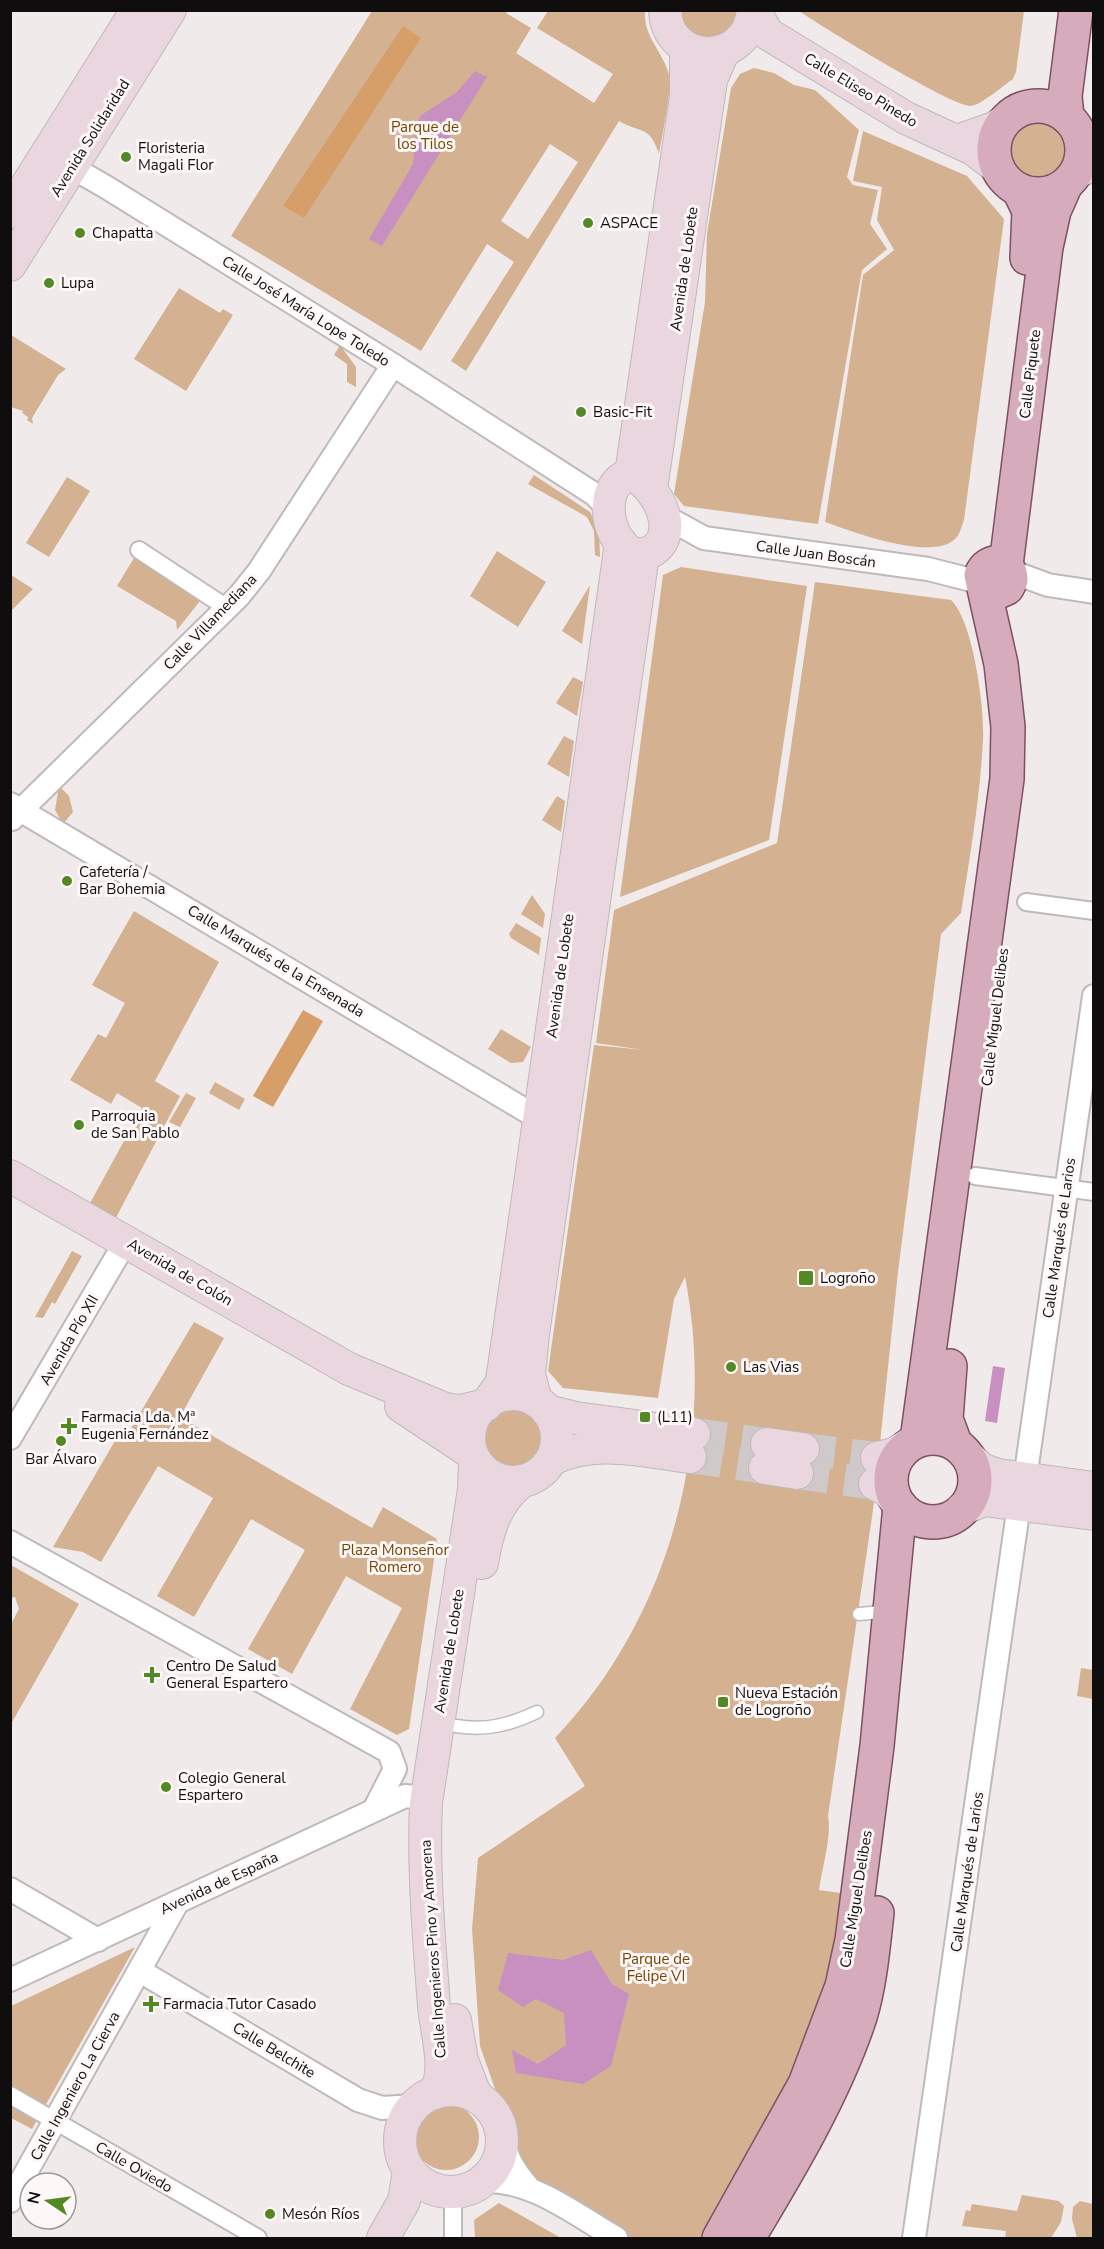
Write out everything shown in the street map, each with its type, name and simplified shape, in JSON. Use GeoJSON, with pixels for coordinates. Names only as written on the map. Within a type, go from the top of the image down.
{"type":"FeatureCollection","features":[{"type":"Feature","properties":{"kind":"main road","name":"Avenida Solidaridad"},"geometry":{"type":"LineString","coordinates":[[10,265],[59,161],[137,10]]}},
{"type":"Feature","properties":{"kind":"main road","name":"Avenida Solidaridad"},"geometry":{"type":"LineString","coordinates":[[10,212],[59,161],[170,10]]}},
{"type":"Feature","properties":{"kind":"main road"},"geometry":{"type":"LineString","coordinates":[[665,10],[671,34],[686,48],[704,54],[748,28]]}},
{"type":"Feature","properties":{"kind":"main road"},"geometry":{"type":"LineString","coordinates":[[957,141],[994,128],[1018,114],[1050,108],[1079,154],[1037,195],[1008,179],[994,147],[1018,114],[1046,83],[1058,10]]}},
{"type":"Feature","properties":{"kind":"main road","name":"Calle Piquete"},"geometry":{"type":"LineString","coordinates":[[996,577],[1046,247],[1054,211],[1079,154],[1065,96],[1076,10]]}},
{"type":"Feature","properties":{"kind":"main road","name":"Avenida de Lobete"},"geometry":{"type":"LineString","coordinates":[[634,480],[715,68],[748,28]]}},
{"type":"Feature","properties":{"kind":"main road","name":"Calle Eliseo Pinedo"},"geometry":{"type":"LineString","coordinates":[[748,28],[926,129],[957,141],[987,158],[1008,179]]}},
{"type":"Feature","properties":{"kind":"main road","name":"Avenida de Lobete"},"geometry":{"type":"LineString","coordinates":[[634,480],[686,96],[686,48]]}},
{"type":"Feature","properties":{"kind":"main road","name":"Calle Piquete"},"geometry":{"type":"LineString","coordinates":[[996,577],[1029,245],[1029,211],[1008,179]]}},
{"type":"Feature","properties":{"kind":"main road"},"geometry":{"type":"LineString","coordinates":[[634,480],[647,541],[614,530],[608,508],[612,489],[634,480]]}},
{"type":"Feature","properties":{"kind":"main road","name":"Avenida de Lobete"},"geometry":{"type":"LineString","coordinates":[[486,1405],[501,1383],[504,1367],[540,1119],[647,541]]}},
{"type":"Feature","properties":{"kind":"main road","name":"Avenida de Lobete"},"geometry":{"type":"LineString","coordinates":[[541,1406],[529,1374],[533,1334],[647,541]]}},
{"type":"Feature","properties":{"kind":"main road","name":"Calle Miguel Delibes"},"geometry":{"type":"LineString","coordinates":[[719,2238],[805,2084],[842,1986],[852,1940],[877,1746],[892,1597],[891,1470],[901,1452],[913,1442],[923,1346],[976,953],[1007,779],[1008,727],[1001,664],[996,577]]}},
{"type":"Feature","properties":{"kind":"main road","name":"Calle Miguel Delibes"},"geometry":{"type":"LineString","coordinates":[[962,1509],[974,1486],[975,1475],[946,1419],[946,1400],[1028,775],[1029,723],[1022,660],[996,577]]}},
{"type":"Feature","properties":{"kind":"main road","name":"Avenida de Colón"},"geometry":{"type":"LineString","coordinates":[[10,1176],[349,1369],[472,1457]]}},
{"type":"Feature","properties":{"kind":"main road","name":"Avenida de Colón"},"geometry":{"type":"LineString","coordinates":[[349,1369],[445,1409],[460,1411],[486,1405]]}},
{"type":"Feature","properties":{"kind":"main road"},"geometry":{"type":"LineString","coordinates":[[541,1406],[553,1420],[557,1436],[556,1451],[540,1472],[522,1480],[495,1478],[472,1457],[468,1435],[473,1420],[486,1405],[507,1395],[516,1395],[541,1406],[621,1425],[692,1446],[595,1447],[578,1449],[552,1459]]}},
{"type":"Feature","properties":{"kind":"main road"},"geometry":{"type":"LineString","coordinates":[[1094,1488],[1022,1492],[984,1500],[940,1521],[930,1522],[893,1500],[894,1454],[913,1442],[936,1438],[961,1450],[981,1469],[1022,1492],[1094,1514]]}},
{"type":"Feature","properties":{"kind":"main road"},"geometry":{"type":"LineString","coordinates":[[766,1456],[800,1461]]}},
{"type":"Feature","properties":{"kind":"main road","name":"Avenida de Lobete"},"geometry":{"type":"LineString","coordinates":[[435,1800],[433,1747],[474,1489],[472,1457]]}},
{"type":"Feature","properties":{"kind":"main road","name":"Avenida de Lobete"},"geometry":{"type":"LineString","coordinates":[[435,1800],[456,1726],[487,1538],[495,1512],[506,1494],[522,1480]]}},
{"type":"Feature","properties":{"kind":"main road","name":"Calle Miguel Delibes"},"geometry":{"type":"LineString","coordinates":[[748,2238],[780,2185],[826,2096],[860,2016],[869,1976],[890,1803],[877,1746]]}},
{"type":"Feature","properties":{"kind":"main road","name":"Calle Ingenieros Pino y Amorena"},"geometry":{"type":"LineString","coordinates":[[435,1800],[445,1886],[451,1992],[462,2060],[476,2097],[493,2113],[501,2136]]}},
{"type":"Feature","properties":{"kind":"main road","name":"Calle Ingenieros Pino y Amorena"},"geometry":{"type":"LineString","coordinates":[[391,2225],[408,2188],[409,2171],[401,2155],[400,2137],[404,2120],[425,2099],[440,2079],[441,2061],[431,1963],[425,1834],[435,1800]]}},
{"type":"Feature","properties":{"kind":"main road"},"geometry":{"type":"LineString","coordinates":[[425,2099],[456,2091],[476,2097]]}},
{"type":"Feature","properties":{"kind":"main road"},"geometry":{"type":"LineString","coordinates":[[483,2181],[498,2162],[501,2136]]}},
{"type":"Feature","properties":{"kind":"main road"},"geometry":{"type":"LineString","coordinates":[[409,2171],[421,2183],[445,2191]]}},
{"type":"Feature","properties":{"kind":"main road","name":"Calle Ingenieros Pino y Amorena"},"geometry":{"type":"LineString","coordinates":[[391,2225],[424,2192],[463,2191],[483,2181]]}},
{"type":"Feature","properties":{"kind":"street","name":"Calle José María Lope Toledo"},"geometry":{"type":"LineString","coordinates":[[59,161],[106,187],[393,365],[594,494],[608,508]]}},
{"type":"Feature","properties":{"kind":"street","name":"Calle Villamediana"},"geometry":{"type":"LineString","coordinates":[[14,812],[227,608],[259,571],[393,365]]}},
{"type":"Feature","properties":{"kind":"street","name":"Calle José María Lope Toledo"},"geometry":{"type":"LineString","coordinates":[[562,473],[596,481],[634,480]]}},
{"type":"Feature","properties":{"kind":"street","name":"Calle Juan Boscán"},"geometry":{"type":"LineString","coordinates":[[647,541],[704,538],[1094,592]]}},
{"type":"Feature","properties":{"kind":"street"},"geometry":{"type":"LineString","coordinates":[[139,550],[227,608]]}},
{"type":"Feature","properties":{"kind":"street","name":"Calle Marqués de la Ensenada"},"geometry":{"type":"LineString","coordinates":[[14,812],[540,1119]]}},
{"type":"Feature","properties":{"kind":"street"},"geometry":{"type":"LineString","coordinates":[[1026,902],[1094,911]]}},
{"type":"Feature","properties":{"kind":"street","name":"Calle Marqués de Larios"},"geometry":{"type":"LineString","coordinates":[[914,2238],[1094,996]]}},
{"type":"Feature","properties":{"kind":"street"},"geometry":{"type":"LineString","coordinates":[[975,1176],[1094,1192]]}},
{"type":"Feature","properties":{"kind":"street","name":"Avenida Pío XII"},"geometry":{"type":"LineString","coordinates":[[10,1438],[126,1240]]}},
{"type":"Feature","properties":{"kind":"street"},"geometry":{"type":"LineString","coordinates":[[10,1542],[389,1752],[395,1765],[391,1781],[374,1810]]}},
{"type":"Feature","properties":{"kind":"street"},"geometry":{"type":"LineString","coordinates":[[10,1555],[378,1763],[395,1765],[417,1759],[433,1747]]}},
{"type":"Feature","properties":{"kind":"street","name":"Avenida de España"},"geometry":{"type":"LineString","coordinates":[[10,1980],[405,1796],[435,1800]]}},
{"type":"Feature","properties":{"kind":"street"},"geometry":{"type":"LineString","coordinates":[[10,1889],[98,1940]]}},
{"type":"Feature","properties":{"kind":"street","name":"Calle Ingeniero La Cierva"},"geometry":{"type":"LineString","coordinates":[[10,2201],[177,1903]]}},
{"type":"Feature","properties":{"kind":"street","name":"Calle Belchite"},"geometry":{"type":"LineString","coordinates":[[140,1971],[358,2100],[382,2108],[425,2099]]}},
{"type":"Feature","properties":{"kind":"street","name":"Calle Oviedo"},"geometry":{"type":"LineString","coordinates":[[10,2095],[258,2238]]}},
{"type":"Feature","properties":{"kind":"street"},"geometry":{"type":"LineString","coordinates":[[501,2136],[508,2160],[530,2189]]}},
{"type":"Feature","properties":{"kind":"street"},"geometry":{"type":"LineString","coordinates":[[483,2181],[497,2180],[530,2189],[616,2238]]}},
{"type":"Feature","properties":{"kind":"street"},"geometry":{"type":"LineString","coordinates":[[445,2191],[453,2238]]}},
{"type":"Feature","properties":{"kind":"lane"},"geometry":{"type":"LineString","coordinates":[[859,1614],[882,1612],[892,1597]]}},
{"type":"Feature","properties":{"kind":"lane"},"geometry":{"type":"LineString","coordinates":[[456,1726],[479,1730],[510,1724],[537,1712]]}},
{"type":"Feature","properties":{"kind":"green space","name":"Parque de los Tilos"},"geometry":{"type":"Polygon","coordinates":[[[372,11],[507,11],[506,13],[531,28],[516,53],[594,103],[613,74],[537,28],[548,11],[645,11],[647,29],[666,66],[670,82],[659,154],[648,134],[619,121],[466,371],[451,361],[514,262],[487,244],[421,351],[231,236],[372,11]],[[550,144],[501,221],[528,239],[578,162],[550,144]]]}},
{"type":"Feature","properties":{"kind":"green space"},"geometry":{"type":"Polygon","coordinates":[[[676,11],[740,11],[732,29],[713,40],[690,35],[676,11]]]}},
{"type":"Feature","properties":{"kind":"green space"},"geometry":{"type":"Polygon","coordinates":[[[799,11],[1024,11],[1016,72],[1013,79],[981,102],[971,106],[960,103],[886,64],[799,11]]]}},
{"type":"Feature","properties":{"kind":"green space"},"geometry":{"type":"Polygon","coordinates":[[[754,68],[774,73],[794,85],[815,90],[859,130],[847,177],[853,185],[878,190],[870,224],[887,249],[862,270],[818,524],[684,506],[674,494],[705,302],[707,234],[731,88],[740,74],[754,68]]]}},
{"type":"Feature","properties":{"kind":"green space"},"geometry":{"type":"Polygon","coordinates":[[[1031,121],[1043,121],[1053,125],[1061,133],[1065,149],[1061,165],[1053,173],[1043,177],[1031,177],[1021,173],[1013,165],[1009,155],[1009,143],[1013,133],[1021,125],[1031,121]]]}},
{"type":"Feature","properties":{"kind":"green space"},"geometry":{"type":"Polygon","coordinates":[[[863,131],[967,176],[1004,219],[964,520],[956,538],[945,545],[929,547],[892,543],[825,522],[863,275],[894,250],[877,220],[882,187],[853,181],[863,131]]]}},
{"type":"Feature","properties":{"kind":"green space"},"geometry":{"type":"Polygon","coordinates":[[[179,288],[220,313],[223,309],[233,315],[186,391],[134,359],[179,288]]]}},
{"type":"Feature","properties":{"kind":"green space"},"geometry":{"type":"Polygon","coordinates":[[[11,335],[66,369],[58,375],[32,418],[33,424],[27,420],[28,417],[22,413],[23,411],[11,407],[11,335]]]}},
{"type":"Feature","properties":{"kind":"green space"},"geometry":{"type":"Polygon","coordinates":[[[340,345],[356,367],[356,387],[347,382],[347,364],[334,355],[340,345]]]}},
{"type":"Feature","properties":{"kind":"green space"},"geometry":{"type":"Polygon","coordinates":[[[534,475],[590,512],[599,530],[600,557],[595,555],[594,531],[587,517],[528,484],[534,475]]]}},
{"type":"Feature","properties":{"kind":"green space"},"geometry":{"type":"Polygon","coordinates":[[[67,477],[90,491],[49,557],[26,543],[67,477]]]}},
{"type":"Feature","properties":{"kind":"green space"},"geometry":{"type":"Polygon","coordinates":[[[143,543],[211,587],[177,630],[176,621],[117,586],[143,543]]]}},
{"type":"Feature","properties":{"kind":"green space"},"geometry":{"type":"Polygon","coordinates":[[[497,551],[546,582],[518,627],[470,596],[497,551]]]}},
{"type":"Feature","properties":{"kind":"green space"},"geometry":{"type":"Polygon","coordinates":[[[681,567],[807,586],[769,840],[620,897],[663,575],[681,567]]]}},
{"type":"Feature","properties":{"kind":"green space"},"geometry":{"type":"Polygon","coordinates":[[[11,575],[33,589],[11,611],[11,575]]]}},
{"type":"Feature","properties":{"kind":"green space","name":"Parque de Felipe VI"},"geometry":{"type":"Polygon","coordinates":[[[815,582],[951,600],[959,610],[971,645],[980,687],[983,726],[977,805],[961,913],[941,934],[898,1272],[873,1510],[828,1816],[828,1842],[819,1890],[855,1895],[852,1940],[719,2238],[616,2238],[530,2189],[480,2046],[472,1929],[478,1858],[585,1786],[555,1738],[595,1690],[628,1638],[655,1582],[675,1524],[688,1463],[694,1401],[693,1339],[685,1277],[674,1299],[658,1398],[563,1388],[548,1371],[594,1045],[644,1050],[596,1043],[614,910],[777,843],[815,582]]]}},
{"type":"Feature","properties":{"kind":"green space"},"geometry":{"type":"Polygon","coordinates":[[[590,585],[582,644],[562,631],[590,585]]]}},
{"type":"Feature","properties":{"kind":"green space"},"geometry":{"type":"Polygon","coordinates":[[[573,677],[583,682],[577,716],[556,703],[573,677]]]}},
{"type":"Feature","properties":{"kind":"green space"},"geometry":{"type":"Polygon","coordinates":[[[564,736],[574,741],[569,777],[547,764],[564,736]]]}},
{"type":"Feature","properties":{"kind":"green space"},"geometry":{"type":"Polygon","coordinates":[[[59,786],[69,796],[73,812],[63,824],[55,810],[59,786]]]}},
{"type":"Feature","properties":{"kind":"green space"},"geometry":{"type":"Polygon","coordinates":[[[557,796],[565,801],[561,832],[542,820],[557,796]]]}},
{"type":"Feature","properties":{"kind":"green space"},"geometry":{"type":"Polygon","coordinates":[[[532,895],[545,914],[543,928],[521,914],[532,895]]]}},
{"type":"Feature","properties":{"kind":"green space"},"geometry":{"type":"Polygon","coordinates":[[[134,911],[219,962],[155,1081],[180,1096],[109,1231],[83,1216],[142,1108],[117,1093],[111,1104],[70,1080],[98,1034],[106,1038],[125,1003],[92,985],[134,911]]]}},
{"type":"Feature","properties":{"kind":"green space"},"geometry":{"type":"Polygon","coordinates":[[[516,923],[541,938],[539,955],[511,938],[509,934],[516,923]]]}},
{"type":"Feature","properties":{"kind":"green space"},"geometry":{"type":"Polygon","coordinates":[[[501,1029],[531,1047],[523,1062],[511,1063],[488,1049],[501,1029]]]}},
{"type":"Feature","properties":{"kind":"green space"},"geometry":{"type":"Polygon","coordinates":[[[215,1082],[245,1099],[239,1110],[209,1093],[215,1082]]]}},
{"type":"Feature","properties":{"kind":"green space"},"geometry":{"type":"Polygon","coordinates":[[[186,1093],[196,1098],[180,1127],[169,1122],[186,1093]]]}},
{"type":"Feature","properties":{"kind":"green space"},"geometry":{"type":"Polygon","coordinates":[[[72,1251],[82,1256],[55,1304],[52,1302],[43,1318],[35,1317],[72,1251]]]}},
{"type":"Feature","properties":{"kind":"green space","name":"Plaza Monseñor Romero"},"geometry":{"type":"Polygon","coordinates":[[[194,1322],[224,1338],[180,1417],[372,1528],[383,1507],[437,1539],[409,1729],[397,1735],[350,1709],[402,1608],[346,1576],[292,1674],[248,1649],[305,1550],[251,1519],[194,1617],[157,1596],[213,1498],[158,1466],[101,1562],[83,1552],[53,1547],[119,1434],[127,1435],[194,1322]]]}},
{"type":"Feature","properties":{"kind":"green space"},"geometry":{"type":"Polygon","coordinates":[[[513,1408],[524,1410],[537,1421],[542,1437],[540,1448],[529,1461],[513,1466],[502,1464],[489,1453],[484,1437],[486,1426],[497,1413],[513,1408]]]}},
{"type":"Feature","properties":{"kind":"green space"},"geometry":{"type":"Polygon","coordinates":[[[11,1565],[79,1604],[11,1724],[11,1624],[19,1609],[15,1597],[11,1598],[11,1565]]]}},
{"type":"Feature","properties":{"kind":"green space"},"geometry":{"type":"Polygon","coordinates":[[[1081,1668],[1093,1670],[1093,1699],[1077,1696],[1081,1668]]]}},
{"type":"Feature","properties":{"kind":"green space"},"geometry":{"type":"Polygon","coordinates":[[[135,1947],[32,2129],[11,2118],[11,2006],[135,1947]]]}},
{"type":"Feature","properties":{"kind":"green space"},"geometry":{"type":"Polygon","coordinates":[[[452,2104],[470,2113],[477,2124],[479,2137],[477,2150],[470,2161],[459,2168],[440,2170],[422,2161],[415,2150],[413,2131],[422,2113],[433,2106],[452,2104]]]}},
{"type":"Feature","properties":{"kind":"green space"},"geometry":{"type":"Polygon","coordinates":[[[1022,2195],[1059,2201],[1064,2206],[1061,2222],[1051,2238],[1005,2238],[1006,2231],[962,2226],[966,2210],[970,2211],[972,2204],[1017,2211],[1022,2195]]]}},
{"type":"Feature","properties":{"kind":"green space"},"geometry":{"type":"Polygon","coordinates":[[[1080,2201],[1093,2204],[1093,2238],[1077,2238],[1072,2219],[1073,2207],[1080,2201]]]}},
{"type":"Feature","properties":{"kind":"green space"},"geometry":{"type":"Polygon","coordinates":[[[499,2203],[561,2238],[475,2238],[474,2220],[499,2203]]]}},
{"type":"Feature","properties":{"kind":"shaded area"},"geometry":{"type":"Polygon","coordinates":[[[403,26],[421,38],[304,218],[283,206],[403,26]]]}},
{"type":"Feature","properties":{"kind":"shaded area"},"geometry":{"type":"Polygon","coordinates":[[[475,71],[487,77],[382,246],[369,239],[413,164],[416,126],[420,116],[457,92],[475,71]]]}},
{"type":"Feature","properties":{"kind":"shaded area"},"geometry":{"type":"Polygon","coordinates":[[[303,1010],[323,1021],[273,1107],[253,1096],[303,1010]]]}},
{"type":"Feature","properties":{"kind":"shaded area"},"geometry":{"type":"Polygon","coordinates":[[[993,1366],[1005,1368],[997,1423],[985,1421],[993,1366]]]}},
{"type":"Feature","properties":{"kind":"shaded area"},"geometry":{"type":"Polygon","coordinates":[[[591,1950],[612,1984],[629,1994],[611,2066],[583,2084],[516,2073],[512,2050],[538,2064],[566,2045],[564,2013],[536,1999],[523,2007],[498,1990],[508,1953],[563,1960],[591,1950]]]}},
{"type":"Feature","properties":{"kind":"tunnel"},"geometry":{"type":"LineString","coordinates":[[694,1434],[767,1444]]}},
{"type":"Feature","properties":{"kind":"tunnel"},"geometry":{"type":"LineString","coordinates":[[803,1449],[877,1458]]}},
{"type":"Feature","properties":{"kind":"tunnel"},"geometry":{"type":"LineString","coordinates":[[690,1457],[765,1468]]}},
{"type":"Feature","properties":{"kind":"tunnel"},"geometry":{"type":"LineString","coordinates":[[797,1473],[875,1484]]}},
{"type":"Feature","properties":{"kind":"place","name":"Floristeria Magali Flor"},"geometry":{"type":"Point","coordinates":[126,157]}},
{"type":"Feature","properties":{"kind":"place","name":"ASPACE"},"geometry":{"type":"Point","coordinates":[588,223]}},
{"type":"Feature","properties":{"kind":"place","name":"Chapatta"},"geometry":{"type":"Point","coordinates":[80,233]}},
{"type":"Feature","properties":{"kind":"place","name":"Lupa"},"geometry":{"type":"Point","coordinates":[49,283]}},
{"type":"Feature","properties":{"kind":"place","name":"Basic-Fit"},"geometry":{"type":"Point","coordinates":[581,412]}},
{"type":"Feature","properties":{"kind":"place","name":"Cafetería / Bar Bohemia"},"geometry":{"type":"Point","coordinates":[67,881]}},
{"type":"Feature","properties":{"kind":"place","name":"Parroquia de San Pablo"},"geometry":{"type":"Point","coordinates":[79,1125]}},
{"type":"Feature","properties":{"kind":"place","name":"Logroño"},"geometry":{"type":"Point","coordinates":[806,1278]}},
{"type":"Feature","properties":{"kind":"place","name":"Las Vias"},"geometry":{"type":"Point","coordinates":[731,1367]}},
{"type":"Feature","properties":{"kind":"place","name":"(L11)"},"geometry":{"type":"Point","coordinates":[645,1417]}},
{"type":"Feature","properties":{"kind":"place","name":"Farmacia Lda. Mª Eugenia Fernández"},"geometry":{"type":"Point","coordinates":[69,1426]}},
{"type":"Feature","properties":{"kind":"place","name":"Bar Álvaro"},"geometry":{"type":"Point","coordinates":[61,1441]}},
{"type":"Feature","properties":{"kind":"place","name":"Centro De Salud General Espartero"},"geometry":{"type":"Point","coordinates":[152,1675]}},
{"type":"Feature","properties":{"kind":"place","name":"Nueva Estación de Logroño"},"geometry":{"type":"Point","coordinates":[723,1702]}},
{"type":"Feature","properties":{"kind":"place","name":"Colegio General Espartero"},"geometry":{"type":"Point","coordinates":[166,1787]}},
{"type":"Feature","properties":{"kind":"place","name":"Farmacia Tutor Casado"},"geometry":{"type":"Point","coordinates":[151,2004]}},
{"type":"Feature","properties":{"kind":"place","name":"Mesón Ríos"},"geometry":{"type":"Point","coordinates":[270,2214]}}]}
